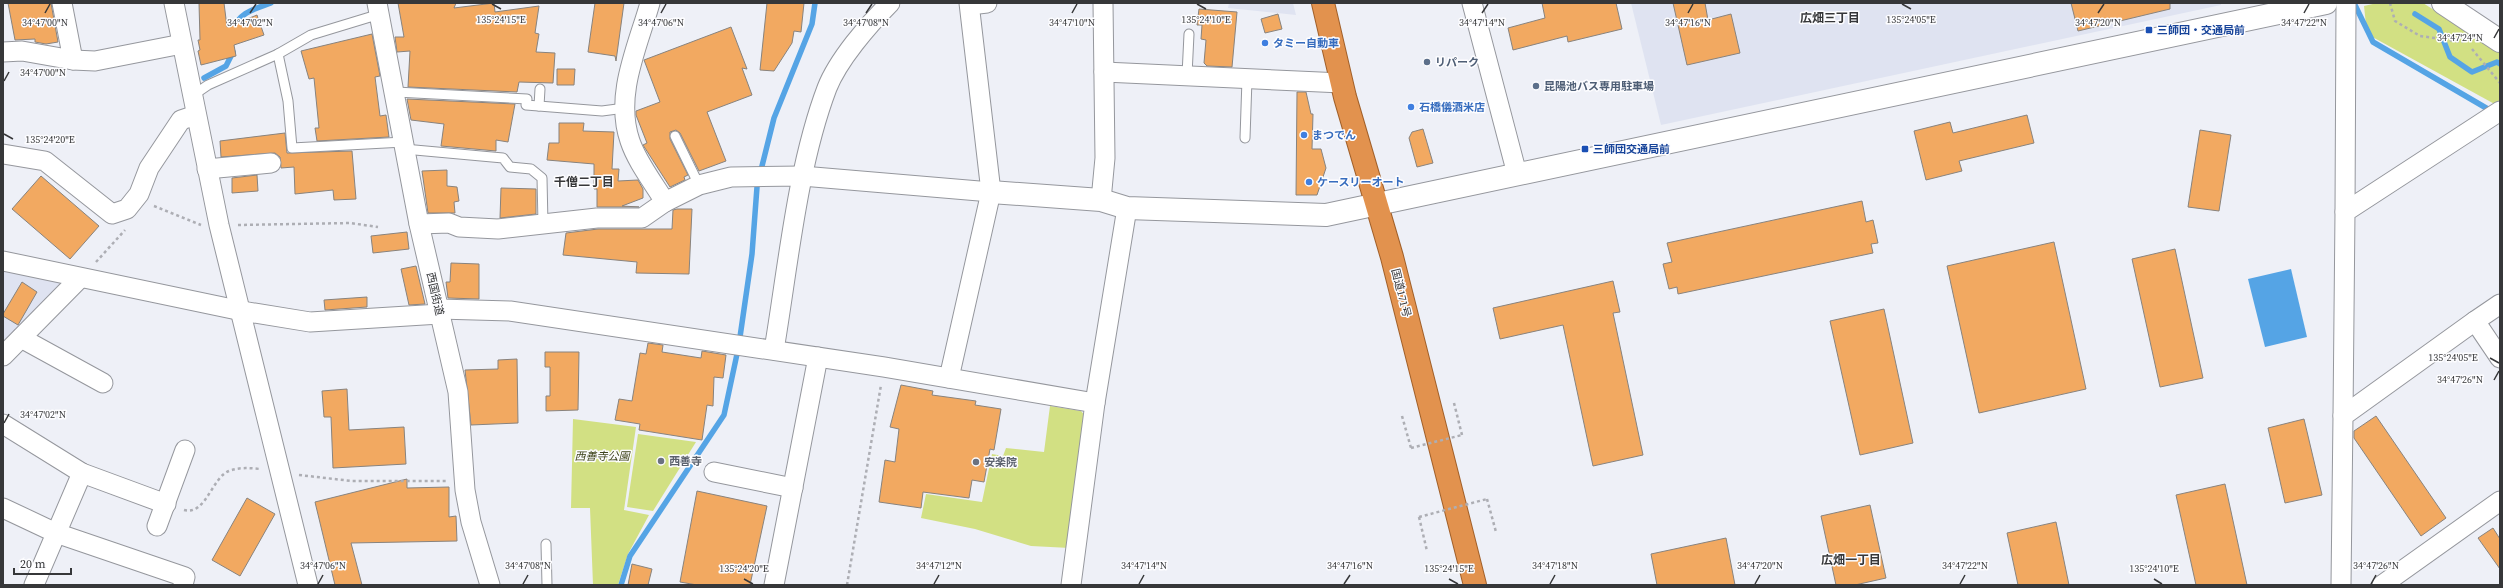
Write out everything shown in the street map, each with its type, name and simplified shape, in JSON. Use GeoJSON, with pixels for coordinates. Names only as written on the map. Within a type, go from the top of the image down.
{"type":"FeatureCollection","features":[{"type":"Feature","properties":{"kind":"highway","name":"国道171号"},"geometry":{"type":"LineString","coordinates":[[1323,3],[1342,83],[1378,205],[1475,585]]}},
{"type":"Feature","properties":{"kind":"street"},"geometry":{"type":"LineString","coordinates":[[62,3],[73,60]]}},
{"type":"Feature","properties":{"kind":"street"},"geometry":{"type":"LineString","coordinates":[[174,3],[207,169],[308,585]]}},
{"type":"Feature","properties":{"kind":"street"},"geometry":{"type":"LineString","coordinates":[[650,3],[626,85],[625,108],[632,146],[665,202]]}},
{"type":"Feature","properties":{"kind":"street"},"geometry":{"type":"LineString","coordinates":[[774,350],[802,176],[827,88],[858,40],[890,3]]}},
{"type":"Feature","properties":{"kind":"street"},"geometry":{"type":"LineString","coordinates":[[1101,200],[1105,158],[1104,3]]}},
{"type":"Feature","properties":{"kind":"street"},"geometry":{"type":"LineString","coordinates":[[1472,3],[1517,174]]}},
{"type":"Feature","properties":{"kind":"street"},"geometry":{"type":"LineString","coordinates":[[419,224],[449,223],[459,228],[498,229],[597,218],[642,218],[665,202],[699,185],[731,177],[802,176],[1101,200],[1127,208],[1326,215],[2326,3]]}},
{"type":"Feature","properties":{"kind":"street"},"geometry":{"type":"LineString","coordinates":[[2341,585],[2346,3]]}},
{"type":"Feature","properties":{"kind":"street"},"geometry":{"type":"LineString","coordinates":[[2443,3],[2500,41]]}},
{"type":"Feature","properties":{"kind":"street"},"geometry":{"type":"LineString","coordinates":[[949,378],[991,192],[975,4]]}},
{"type":"Feature","properties":{"kind":"street","name":"西国街道"},"geometry":{"type":"LineString","coordinates":[[379,9],[396,92],[404,145],[419,224],[458,392],[464,481],[471,522],[490,585]]}},
{"type":"Feature","properties":{"kind":"street"},"geometry":{"type":"LineString","coordinates":[[3,52],[22,52],[73,60],[95,61],[182,44]]}},
{"type":"Feature","properties":{"kind":"street"},"geometry":{"type":"LineString","coordinates":[[1104,72],[1342,83]]}},
{"type":"Feature","properties":{"kind":"street"},"geometry":{"type":"LineString","coordinates":[[3,154],[45,161],[112,214],[128,209],[139,194],[149,168],[181,120],[196,115]]}},
{"type":"Feature","properties":{"kind":"street"},"geometry":{"type":"LineString","coordinates":[[2345,212],[2497,117]]}},
{"type":"Feature","properties":{"kind":"street"},"geometry":{"type":"LineString","coordinates":[[207,169],[271,163]]}},
{"type":"Feature","properties":{"kind":"street"},"geometry":{"type":"LineString","coordinates":[[1071,585],[1095,403],[1127,208]]}},
{"type":"Feature","properties":{"kind":"street"},"geometry":{"type":"LineString","coordinates":[[3,262],[242,311],[310,322],[439,311],[510,311],[884,367],[949,378],[961,382],[1095,403]]}},
{"type":"Feature","properties":{"kind":"street"},"geometry":{"type":"LineString","coordinates":[[3,356],[80,278]]}},
{"type":"Feature","properties":{"kind":"street"},"geometry":{"type":"LineString","coordinates":[[2343,416],[2500,304]]}},
{"type":"Feature","properties":{"kind":"street"},"geometry":{"type":"LineString","coordinates":[[2475,322],[2500,358]]}},
{"type":"Feature","properties":{"kind":"street"},"geometry":{"type":"LineString","coordinates":[[22,338],[103,382]]}},
{"type":"Feature","properties":{"kind":"street"},"geometry":{"type":"LineString","coordinates":[[774,585],[818,357]]}},
{"type":"Feature","properties":{"kind":"street"},"geometry":{"type":"LineString","coordinates":[[3,424],[82,473],[166,504]]}},
{"type":"Feature","properties":{"kind":"street"},"geometry":{"type":"LineString","coordinates":[[157,526],[185,450]]}},
{"type":"Feature","properties":{"kind":"street"},"geometry":{"type":"LineString","coordinates":[[714,472],[793,488]]}},
{"type":"Feature","properties":{"kind":"street"},"geometry":{"type":"LineString","coordinates":[[34,585],[82,473]]}},
{"type":"Feature","properties":{"kind":"street"},"geometry":{"type":"LineString","coordinates":[[2382,585],[2500,501]]}},
{"type":"Feature","properties":{"kind":"street"},"geometry":{"type":"LineString","coordinates":[[3,508],[56,533],[185,577],[183,585]]}},
{"type":"Feature","properties":{"kind":"lane"},"geometry":{"type":"LineString","coordinates":[[192,96],[208,85],[278,54],[311,35],[379,9]]}},
{"type":"Feature","properties":{"kind":"lane"},"geometry":{"type":"LineString","coordinates":[[1187,75],[1189,34]]}},
{"type":"Feature","properties":{"kind":"lane"},"geometry":{"type":"LineString","coordinates":[[278,54],[288,101],[292,148],[404,145],[502,158],[510,167],[531,169],[542,178],[543,224]]}},
{"type":"Feature","properties":{"kind":"lane"},"geometry":{"type":"LineString","coordinates":[[1245,138],[1247,79]]}},
{"type":"Feature","properties":{"kind":"lane"},"geometry":{"type":"LineString","coordinates":[[539,106],[540,89]]}},
{"type":"Feature","properties":{"kind":"lane"},"geometry":{"type":"LineString","coordinates":[[396,92],[527,99],[526,105],[602,111],[625,108]]}},
{"type":"Feature","properties":{"kind":"lane"},"geometry":{"type":"LineString","coordinates":[[675,136],[699,185]]}},
{"type":"Feature","properties":{"kind":"lane"},"geometry":{"type":"LineString","coordinates":[[546,544],[547,585]]}},
{"type":"Feature","properties":{"kind":"path"},"geometry":{"type":"LineString","coordinates":[[2390,3],[2395,20],[2420,36],[2462,42],[2474,50],[2500,83]]}},
{"type":"Feature","properties":{"kind":"path"},"geometry":{"type":"LineString","coordinates":[[847,585],[884,367]]}},
{"type":"Feature","properties":{"kind":"path"},"geometry":{"type":"LineString","coordinates":[[1402,416],[1411,448],[1462,435],[1454,403]]}},
{"type":"Feature","properties":{"kind":"path"},"geometry":{"type":"LineString","coordinates":[[166,504],[187,511],[197,508],[203,503],[219,478],[227,471],[241,468],[266,470],[282,476],[292,474],[352,481],[464,481]]}},
{"type":"Feature","properties":{"kind":"path"},"geometry":{"type":"LineString","coordinates":[[1426,551],[1418,517],[1487,499],[1496,532]]}},
{"type":"Feature","properties":{"kind":"shaded area"},"geometry":{"type":"Polygon","coordinates":[[[1229,3],[1293,3],[1296,15],[1228,8],[1229,3]]]}},
{"type":"Feature","properties":{"kind":"shaded area"},"geometry":{"type":"Polygon","coordinates":[[[1631,3],[2221,3],[2221,5],[1661,125],[1631,3]]]}},
{"type":"Feature","properties":{"kind":"shaded area"},"geometry":{"type":"Polygon","coordinates":[[[3,269],[65,282],[3,345],[3,269]]]}},
{"type":"Feature","properties":{"kind":"green space"},"geometry":{"type":"Polygon","coordinates":[[[2377,3],[2423,3],[2500,52],[2500,107],[2367,34],[2364,6],[2377,3]]]}},
{"type":"Feature","properties":{"kind":"green space"},"geometry":{"type":"Polygon","coordinates":[[[1050,406],[1081,411],[1087,418],[1070,548],[1031,546],[975,529],[921,518],[926,494],[982,502],[992,454],[1003,456],[1006,448],[1044,452],[1050,406]]]}},
{"type":"Feature","properties":{"kind":"green space","name":"西善寺公園"},"geometry":{"type":"Polygon","coordinates":[[[573,419],[636,427],[624,510],[649,515],[628,554],[618,585],[593,585],[590,508],[571,508],[573,419]]]}},
{"type":"Feature","properties":{"kind":"green space"},"geometry":{"type":"Polygon","coordinates":[[[638,434],[696,442],[653,511],[627,507],[638,434]]]}},
{"type":"Feature","properties":{"kind":"water"},"geometry":{"type":"Polygon","coordinates":[[[2291,269],[2307,337],[2265,347],[2248,279],[2291,269]]]}},
{"type":"Feature","properties":{"kind":"building"},"geometry":{"type":"Polygon","coordinates":[[[8,3],[51,3],[58,42],[46,44],[35,42],[35,39],[15,40],[8,3]]]}},
{"type":"Feature","properties":{"kind":"building"},"geometry":{"type":"Polygon","coordinates":[[[199,3],[224,3],[227,27],[257,15],[264,35],[234,45],[236,56],[201,65],[198,51],[200,50],[198,40],[200,40],[199,3]]]}},
{"type":"Feature","properties":{"kind":"building"},"geometry":{"type":"Polygon","coordinates":[[[398,3],[456,3],[454,8],[494,3],[495,12],[539,6],[535,33],[539,34],[536,52],[555,53],[553,83],[519,82],[517,92],[408,87],[410,51],[397,52],[395,37],[404,37],[398,3]]]}},
{"type":"Feature","properties":{"kind":"building"},"geometry":{"type":"Polygon","coordinates":[[[595,3],[624,3],[616,61],[615,56],[588,52],[595,3]]]}},
{"type":"Feature","properties":{"kind":"building"},"geometry":{"type":"Polygon","coordinates":[[[767,3],[804,3],[801,32],[794,31],[792,43],[774,71],[760,70],[767,3]]]}},
{"type":"Feature","properties":{"kind":"building"},"geometry":{"type":"Polygon","coordinates":[[[1542,3],[1616,3],[1622,29],[1568,42],[1567,36],[1513,50],[1508,28],[1545,18],[1542,3]]]}},
{"type":"Feature","properties":{"kind":"building"},"geometry":{"type":"Polygon","coordinates":[[[1673,3],[1705,3],[1708,20],[1731,14],[1740,53],[1687,65],[1673,3]]]}},
{"type":"Feature","properties":{"kind":"building"},"geometry":{"type":"Polygon","coordinates":[[[2071,3],[2170,3],[2170,9],[2078,31],[2071,3]]]}},
{"type":"Feature","properties":{"kind":"building"},"geometry":{"type":"Polygon","coordinates":[[[1199,9],[1237,12],[1232,67],[1207,66],[1204,63],[1206,40],[1201,39],[1202,25],[1197,25],[1199,9]]]}},
{"type":"Feature","properties":{"kind":"building"},"geometry":{"type":"Polygon","coordinates":[[[1278,14],[1282,29],[1265,33],[1261,19],[1278,14]]]}},
{"type":"Feature","properties":{"kind":"building"},"geometry":{"type":"Polygon","coordinates":[[[731,27],[747,69],[742,68],[752,95],[707,112],[726,161],[699,171],[680,133],[676,130],[670,132],[670,139],[688,175],[684,177],[685,180],[670,187],[643,145],[647,143],[636,115],[636,111],[660,102],[644,60],[731,27]]]}},
{"type":"Feature","properties":{"kind":"building"},"geometry":{"type":"Polygon","coordinates":[[[372,34],[380,76],[375,77],[380,116],[386,115],[389,137],[317,141],[315,128],[319,128],[314,78],[309,79],[301,51],[372,34]]]}},
{"type":"Feature","properties":{"kind":"building"},"geometry":{"type":"Polygon","coordinates":[[[557,69],[575,69],[574,85],[557,85],[557,69]]]}},
{"type":"Feature","properties":{"kind":"building"},"geometry":{"type":"Polygon","coordinates":[[[1297,92],[1306,92],[1311,114],[1313,114],[1312,149],[1321,149],[1326,168],[1317,195],[1296,195],[1297,92]]]}},
{"type":"Feature","properties":{"kind":"building"},"geometry":{"type":"Polygon","coordinates":[[[407,99],[515,104],[508,142],[496,140],[496,151],[441,146],[444,124],[411,120],[407,99]]]}},
{"type":"Feature","properties":{"kind":"building"},"geometry":{"type":"Polygon","coordinates":[[[2027,115],[2034,143],[1959,161],[1962,171],[1926,180],[1914,131],[1950,122],[1953,133],[2027,115]]]}},
{"type":"Feature","properties":{"kind":"building"},"geometry":{"type":"Polygon","coordinates":[[[559,123],[584,123],[583,131],[614,132],[612,169],[619,169],[618,181],[638,180],[643,189],[643,198],[622,206],[639,207],[597,207],[597,189],[594,189],[594,164],[547,160],[549,143],[559,143],[559,123]]]}},
{"type":"Feature","properties":{"kind":"building"},"geometry":{"type":"Polygon","coordinates":[[[1423,129],[1433,163],[1417,167],[1409,138],[1412,132],[1423,129]]]}},
{"type":"Feature","properties":{"kind":"building"},"geometry":{"type":"Polygon","coordinates":[[[2200,130],[2231,135],[2219,211],[2188,207],[2200,130]]]}},
{"type":"Feature","properties":{"kind":"building"},"geometry":{"type":"Polygon","coordinates":[[[285,133],[287,153],[352,151],[356,199],[334,200],[333,190],[295,194],[294,167],[281,168],[280,157],[275,153],[221,157],[220,141],[285,133]]]}},
{"type":"Feature","properties":{"kind":"building"},"geometry":{"type":"Polygon","coordinates":[[[447,170],[447,186],[457,187],[459,201],[454,202],[455,213],[428,213],[422,171],[447,170]]]}},
{"type":"Feature","properties":{"kind":"building"},"geometry":{"type":"Polygon","coordinates":[[[257,175],[258,191],[232,193],[232,178],[257,175]]]}},
{"type":"Feature","properties":{"kind":"building"},"geometry":{"type":"Polygon","coordinates":[[[41,176],[99,226],[70,259],[12,209],[41,176]]]}},
{"type":"Feature","properties":{"kind":"building"},"geometry":{"type":"Polygon","coordinates":[[[501,188],[536,189],[536,214],[500,218],[501,188]]]}},
{"type":"Feature","properties":{"kind":"building"},"geometry":{"type":"Polygon","coordinates":[[[1862,201],[1866,222],[1873,220],[1878,243],[1871,244],[1873,253],[1678,294],[1677,287],[1669,289],[1663,264],[1672,262],[1667,243],[1862,201]]]}},
{"type":"Feature","properties":{"kind":"building"},"geometry":{"type":"Polygon","coordinates":[[[692,209],[689,274],[636,273],[637,262],[563,255],[566,233],[598,229],[672,229],[673,210],[692,209]]]}},
{"type":"Feature","properties":{"kind":"building"},"geometry":{"type":"Polygon","coordinates":[[[407,232],[409,249],[373,253],[371,236],[407,232]]]}},
{"type":"Feature","properties":{"kind":"building"},"geometry":{"type":"Polygon","coordinates":[[[2054,242],[2086,389],[1979,413],[1947,266],[2054,242]]]}},
{"type":"Feature","properties":{"kind":"building"},"geometry":{"type":"Polygon","coordinates":[[[2175,249],[2203,378],[2160,387],[2132,259],[2175,249]]]}},
{"type":"Feature","properties":{"kind":"building"},"geometry":{"type":"Polygon","coordinates":[[[451,263],[479,264],[479,299],[448,298],[446,282],[450,282],[451,263]]]}},
{"type":"Feature","properties":{"kind":"building"},"geometry":{"type":"Polygon","coordinates":[[[416,266],[425,304],[409,305],[401,269],[416,266]]]}},
{"type":"Feature","properties":{"kind":"building"},"geometry":{"type":"Polygon","coordinates":[[[1613,281],[1620,312],[1613,313],[1643,455],[1593,466],[1563,325],[1500,339],[1493,308],[1613,281]]]}},
{"type":"Feature","properties":{"kind":"building"},"geometry":{"type":"Polygon","coordinates":[[[22,282],[37,292],[18,325],[3,316],[3,314],[22,282]]]}},
{"type":"Feature","properties":{"kind":"building"},"geometry":{"type":"Polygon","coordinates":[[[367,297],[367,307],[325,310],[324,300],[367,297]]]}},
{"type":"Feature","properties":{"kind":"building"},"geometry":{"type":"Polygon","coordinates":[[[1884,309],[1913,443],[1860,455],[1830,321],[1884,309]]]}},
{"type":"Feature","properties":{"kind":"building"},"geometry":{"type":"Polygon","coordinates":[[[648,343],[663,345],[662,352],[701,358],[702,351],[726,355],[723,378],[714,377],[713,406],[707,405],[702,440],[639,430],[640,424],[615,420],[619,399],[632,401],[640,353],[646,354],[648,343]]]}},
{"type":"Feature","properties":{"kind":"building"},"geometry":{"type":"Polygon","coordinates":[[[545,352],[579,352],[578,410],[546,411],[546,396],[550,396],[550,367],[545,367],[545,352]]]}},
{"type":"Feature","properties":{"kind":"building"},"geometry":{"type":"Polygon","coordinates":[[[517,359],[518,423],[471,425],[465,370],[498,369],[498,360],[517,359]]]}},
{"type":"Feature","properties":{"kind":"building"},"geometry":{"type":"Polygon","coordinates":[[[901,385],[933,391],[932,395],[976,401],[975,405],[1001,409],[994,450],[990,449],[984,482],[972,480],[969,498],[923,492],[921,508],[879,502],[885,460],[895,462],[899,429],[890,427],[901,385]]]}},
{"type":"Feature","properties":{"kind":"building"},"geometry":{"type":"Polygon","coordinates":[[[347,389],[349,430],[404,427],[406,464],[333,468],[331,417],[324,417],[322,391],[347,389]]]}},
{"type":"Feature","properties":{"kind":"building"},"geometry":{"type":"Polygon","coordinates":[[[2376,416],[2446,518],[2421,536],[2354,438],[2354,431],[2376,416]]]}},
{"type":"Feature","properties":{"kind":"building"},"geometry":{"type":"Polygon","coordinates":[[[2304,419],[2322,495],[2285,503],[2268,428],[2304,419]]]}},
{"type":"Feature","properties":{"kind":"building"},"geometry":{"type":"Polygon","coordinates":[[[407,479],[407,488],[449,487],[449,517],[456,516],[457,541],[351,543],[362,585],[335,585],[315,502],[407,479]]]}},
{"type":"Feature","properties":{"kind":"building"},"geometry":{"type":"Polygon","coordinates":[[[2225,484],[2247,585],[2196,585],[2176,495],[2225,484]]]}},
{"type":"Feature","properties":{"kind":"building"},"geometry":{"type":"Polygon","coordinates":[[[697,491],[767,506],[750,585],[697,585],[680,582],[697,491]]]}},
{"type":"Feature","properties":{"kind":"building"},"geometry":{"type":"Polygon","coordinates":[[[247,498],[275,514],[240,576],[212,560],[247,498]]]}},
{"type":"Feature","properties":{"kind":"building"},"geometry":{"type":"Polygon","coordinates":[[[1870,505],[1886,578],[1855,585],[1836,585],[1821,516],[1870,505]]]}},
{"type":"Feature","properties":{"kind":"building"},"geometry":{"type":"Polygon","coordinates":[[[2056,522],[2069,585],[2018,585],[2007,533],[2056,522]]]}},
{"type":"Feature","properties":{"kind":"building"},"geometry":{"type":"Polygon","coordinates":[[[2493,528],[2500,539],[2500,569],[2478,538],[2493,528]]]}},
{"type":"Feature","properties":{"kind":"building"},"geometry":{"type":"Polygon","coordinates":[[[1726,538],[1735,585],[1657,585],[1651,554],[1726,538]]]}},
{"type":"Feature","properties":{"kind":"building"},"geometry":{"type":"Polygon","coordinates":[[[632,564],[652,569],[648,585],[628,585],[632,564]]]}},
{"type":"Feature","properties":{"kind":"waterway"},"geometry":{"type":"LineString","coordinates":[[233,30],[243,15],[271,3]]}},
{"type":"Feature","properties":{"kind":"waterway"},"geometry":{"type":"LineString","coordinates":[[761,170],[774,118],[812,24],[815,3]]}},
{"type":"Feature","properties":{"kind":"waterway"},"geometry":{"type":"LineString","coordinates":[[2354,3],[2373,42],[2493,112]]}},
{"type":"Feature","properties":{"kind":"waterway"},"geometry":{"type":"LineString","coordinates":[[2415,14],[2439,29],[2450,57],[2472,72],[2497,62],[2500,64]]}},
{"type":"Feature","properties":{"kind":"waterway"},"geometry":{"type":"LineString","coordinates":[[204,78],[226,66],[233,52]]}},
{"type":"Feature","properties":{"kind":"waterway"},"geometry":{"type":"LineString","coordinates":[[740,337],[752,254],[757,187]]}},
{"type":"Feature","properties":{"kind":"waterway"},"geometry":{"type":"LineString","coordinates":[[621,585],[630,556],[724,415],[737,354]]}},
{"type":"Feature","properties":{"kind":"place","name":"三師団・交通局前"},"geometry":{"type":"Point","coordinates":[2149,30]}},
{"type":"Feature","properties":{"kind":"place","name":"タミー自動車"},"geometry":{"type":"Point","coordinates":[1265,43]}},
{"type":"Feature","properties":{"kind":"place","name":"リパーク"},"geometry":{"type":"Point","coordinates":[1427,62]}},
{"type":"Feature","properties":{"kind":"place","name":"昆陽池バス専用駐車場"},"geometry":{"type":"Point","coordinates":[1536,86]}},
{"type":"Feature","properties":{"kind":"place","name":"石橋儀酒米店"},"geometry":{"type":"Point","coordinates":[1411,107]}},
{"type":"Feature","properties":{"kind":"place","name":"まつでん"},"geometry":{"type":"Point","coordinates":[1304,135]}},
{"type":"Feature","properties":{"kind":"place","name":"三師団交通局前"},"geometry":{"type":"Point","coordinates":[1585,149]}},
{"type":"Feature","properties":{"kind":"place","name":"ケースリーオート"},"geometry":{"type":"Point","coordinates":[1309,182]}},
{"type":"Feature","properties":{"kind":"place","name":"西善寺"},"geometry":{"type":"Point","coordinates":[661,461]}},
{"type":"Feature","properties":{"kind":"place","name":"安楽院"},"geometry":{"type":"Point","coordinates":[976,462]}},
{"type":"Feature","properties":{"kind":"district","name":"広畑三丁目"},"geometry":{"type":"Point","coordinates":[1830,18]}},
{"type":"Feature","properties":{"kind":"district","name":"千僧二丁目"},"geometry":{"type":"Point","coordinates":[584,182]}},
{"type":"Feature","properties":{"kind":"district","name":"広畑一丁目"},"geometry":{"type":"Point","coordinates":[1851,560]}}]}
